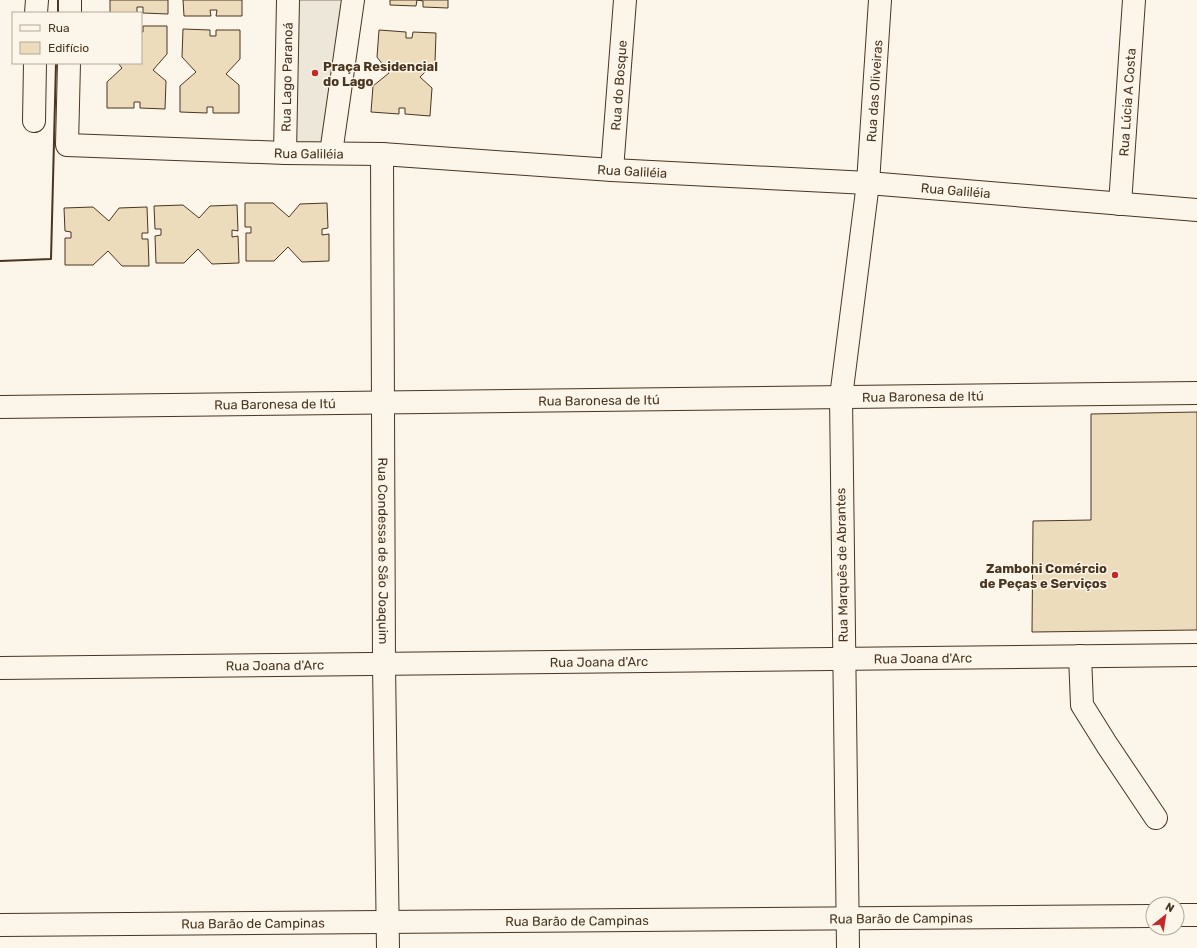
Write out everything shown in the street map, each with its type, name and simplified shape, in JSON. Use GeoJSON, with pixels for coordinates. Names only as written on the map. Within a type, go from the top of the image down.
{"type":"FeatureCollection","features":[{"type":"Feature","properties":{"kind":"street"},"geometry":{"type":"LineString","coordinates":[[36,12],[37,0]]}},
{"type":"Feature","properties":{"kind":"street"},"geometry":{"type":"LineString","coordinates":[[70,0],[70,12]]}},
{"type":"Feature","properties":{"kind":"street","name":"Rua Lago Paranoá"},"geometry":{"type":"LineString","coordinates":[[285,153],[288,0]]}},
{"type":"Feature","properties":{"kind":"street"},"geometry":{"type":"LineString","coordinates":[[331,153],[353,0]]}},
{"type":"Feature","properties":{"kind":"street","name":"Rua do Bosque"},"geometry":{"type":"LineString","coordinates":[[612,170],[625,0]]}},
{"type":"Feature","properties":{"kind":"street","name":"Rua das Oliveiras"},"geometry":{"type":"LineString","coordinates":[[868,183],[880,0]]}},
{"type":"Feature","properties":{"kind":"street","name":"Rua Lúcia A Costa"},"geometry":{"type":"LineString","coordinates":[[1120,204],[1134,0]]}},
{"type":"Feature","properties":{"kind":"street"},"geometry":{"type":"LineString","coordinates":[[34,122],[35,64]]}},
{"type":"Feature","properties":{"kind":"street","name":"Rua Galiléia"},"geometry":{"type":"LineString","coordinates":[[69,64],[67,145],[285,153],[382,154],[612,170],[868,183],[1197,210]]}},
{"type":"Feature","properties":{"kind":"street","name":"Rua Condessa de São Joaquim"},"geometry":{"type":"LineString","coordinates":[[382,154],[384,664],[388,948]]}},
{"type":"Feature","properties":{"kind":"street","name":"Rua Marquês de Abrantes"},"geometry":{"type":"LineString","coordinates":[[848,948],[843,658],[841,397],[868,183]]}},
{"type":"Feature","properties":{"kind":"street","name":"Rua Baronesa de Itú"},"geometry":{"type":"LineString","coordinates":[[0,406],[1197,393]]}},
{"type":"Feature","properties":{"kind":"street","name":"Rua Joana d'Arc"},"geometry":{"type":"LineString","coordinates":[[0,668],[1197,655]]}},
{"type":"Feature","properties":{"kind":"street"},"geometry":{"type":"LineString","coordinates":[[1080,656],[1082,705],[1156,818]]}},
{"type":"Feature","properties":{"kind":"street"},"geometry":{"type":"LineString","coordinates":[[1185,916],[1197,915]]}},
{"type":"Feature","properties":{"kind":"street","name":"Rua Barão de Campinas"},"geometry":{"type":"LineString","coordinates":[[0,925],[1145,916]]}},
{"type":"Feature","properties":{"kind":"shaded area","name":"Praça Residencial do Lago"},"geometry":{"type":"Polygon","coordinates":[[[292,0],[350,0],[330,147],[288,145],[292,0]]]}},
{"type":"Feature","properties":{"kind":"building"},"geometry":{"type":"Polygon","coordinates":[[[110,0],[168,0],[168,14],[143,13],[143,7],[137,7],[137,12],[110,12],[110,0]]]}},
{"type":"Feature","properties":{"kind":"building"},"geometry":{"type":"Polygon","coordinates":[[[183,0],[242,0],[242,16],[216,16],[217,10],[210,10],[211,16],[184,16],[183,0]]]}},
{"type":"Feature","properties":{"kind":"building"},"geometry":{"type":"Polygon","coordinates":[[[390,0],[417,0],[416,6],[390,5],[390,0]]]}},
{"type":"Feature","properties":{"kind":"building"},"geometry":{"type":"Polygon","coordinates":[[[417,0],[448,0],[448,8],[423,7],[423,1],[417,0]]]}},
{"type":"Feature","properties":{"kind":"building"},"geometry":{"type":"Polygon","coordinates":[[[143,26],[167,26],[167,54],[153,70],[166,81],[165,109],[140,108],[140,102],[134,102],[134,108],[107,108],[107,82],[122,68],[119,64],[142,64],[143,26]]]}},
{"type":"Feature","properties":{"kind":"building"},"geometry":{"type":"Polygon","coordinates":[[[183,29],[210,30],[210,36],[216,36],[216,30],[240,30],[240,59],[226,74],[239,85],[239,113],[213,113],[213,107],[207,107],[207,113],[180,112],[180,86],[196,72],[182,57],[183,29]]]}},
{"type":"Feature","properties":{"kind":"building"},"geometry":{"type":"Polygon","coordinates":[[[379,30],[406,32],[406,38],[412,38],[413,32],[436,33],[435,62],[420,77],[432,88],[430,116],[405,114],[405,108],[399,108],[399,114],[371,112],[373,86],[389,73],[377,57],[379,30]]]}},
{"type":"Feature","properties":{"kind":"building"},"geometry":{"type":"Polygon","coordinates":[[[245,203],[273,203],[289,217],[300,204],[327,203],[328,228],[322,229],[322,235],[329,234],[329,261],[302,262],[288,247],[274,261],[246,261],[246,233],[251,233],[251,227],[245,227],[245,203]]]}},
{"type":"Feature","properties":{"kind":"building"},"geometry":{"type":"Polygon","coordinates":[[[183,205],[199,218],[210,206],[237,205],[238,231],[232,230],[232,237],[238,236],[239,263],[212,264],[198,249],[184,263],[156,263],[155,236],[161,235],[161,229],[155,229],[154,206],[183,205]]]}},
{"type":"Feature","properties":{"kind":"building"},"geometry":{"type":"Polygon","coordinates":[[[93,207],[109,221],[119,208],[147,207],[148,233],[142,233],[142,239],[148,239],[149,266],[122,266],[108,251],[93,265],[65,265],[65,238],[71,238],[71,232],[65,231],[64,208],[93,207]]]}},
{"type":"Feature","properties":{"kind":"building","name":"Zamboni Comércio de Peças e Serviços"},"geometry":{"type":"Polygon","coordinates":[[[1197,412],[1197,630],[1032,632],[1033,521],[1091,520],[1091,414],[1197,412]]]}},
{"type":"Feature","properties":{"kind":"wall"},"geometry":{"type":"LineString","coordinates":[[58,0],[58,12]]}},
{"type":"Feature","properties":{"kind":"wall"},"geometry":{"type":"LineString","coordinates":[[0,261],[51,259],[56,64]]}},
{"type":"Feature","properties":{"kind":"place","name":"Praça Residencial do Lago"},"geometry":{"type":"Point","coordinates":[315,73]}},
{"type":"Feature","properties":{"kind":"place","name":"Zamboni Comércio de Peças e Serviços"},"geometry":{"type":"Point","coordinates":[1115,575]}}]}
